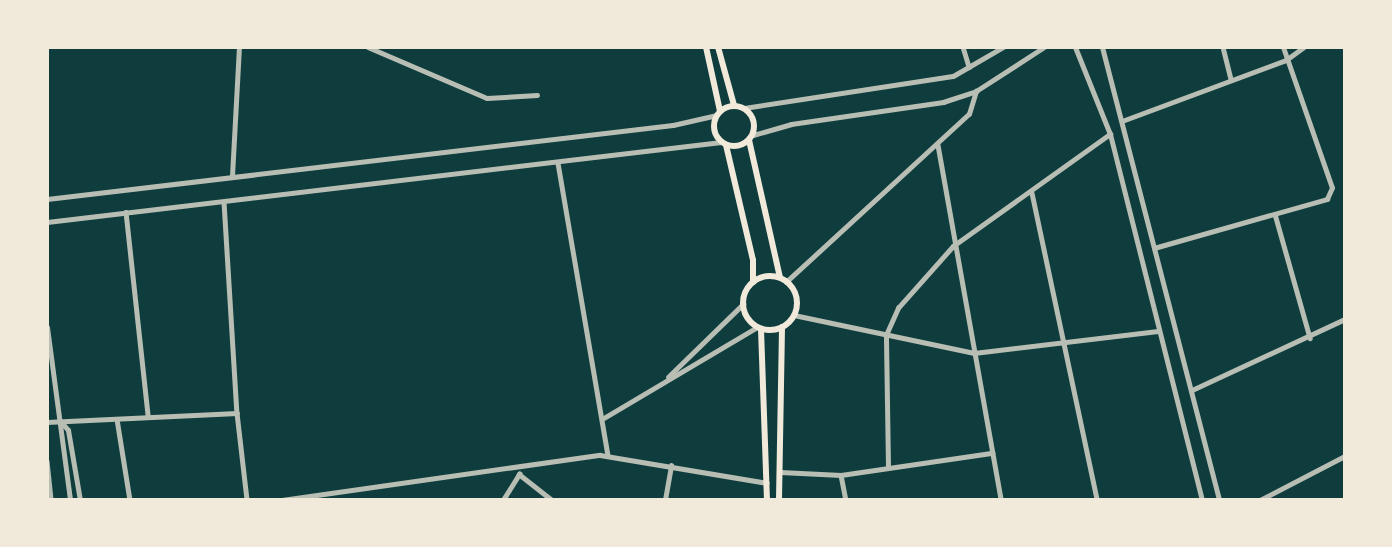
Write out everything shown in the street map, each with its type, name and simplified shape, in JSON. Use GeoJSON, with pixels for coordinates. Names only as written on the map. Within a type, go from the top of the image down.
{"type":"FeatureCollection","features":[{"type":"Feature","properties":{"kind":"main road"},"geometry":{"type":"LineString","coordinates":[[706,47],[718,113],[715,132],[724,143],[753,260],[753,282],[743,304],[747,317],[759,328],[766,500]]}},
{"type":"Feature","properties":{"kind":"main road"},"geometry":{"type":"LineString","coordinates":[[718,47],[734,105]]}},
{"type":"Feature","properties":{"kind":"main road"},"geometry":{"type":"LineString","coordinates":[[718,113],[734,105],[744,108],[755,123],[751,137],[783,280],[796,297],[794,315],[782,327],[759,328]]}},
{"type":"Feature","properties":{"kind":"main road"},"geometry":{"type":"LineString","coordinates":[[724,143],[736,146],[751,137]]}},
{"type":"Feature","properties":{"kind":"main road"},"geometry":{"type":"LineString","coordinates":[[753,282],[783,280]]}},
{"type":"Feature","properties":{"kind":"main road"},"geometry":{"type":"LineString","coordinates":[[779,500],[782,327]]}},
{"type":"Feature","properties":{"kind":"street"},"geometry":{"type":"LineString","coordinates":[[232,176],[239,47]]}},
{"type":"Feature","properties":{"kind":"street"},"geometry":{"type":"LineString","coordinates":[[368,47],[488,98],[537,95]]}},
{"type":"Feature","properties":{"kind":"street"},"geometry":{"type":"LineString","coordinates":[[963,47],[969,68]]}},
{"type":"Feature","properties":{"kind":"street"},"geometry":{"type":"LineString","coordinates":[[744,108],[953,76],[1003,47]]}},
{"type":"Feature","properties":{"kind":"street"},"geometry":{"type":"LineString","coordinates":[[751,137],[791,124],[943,103],[976,91],[1044,47]]}},
{"type":"Feature","properties":{"kind":"street"},"geometry":{"type":"LineString","coordinates":[[1075,47],[1110,134],[1202,500]]}},
{"type":"Feature","properties":{"kind":"street"},"geometry":{"type":"LineString","coordinates":[[1102,47],[1219,500]]}},
{"type":"Feature","properties":{"kind":"street"},"geometry":{"type":"LineString","coordinates":[[1223,47],[1231,81]]}},
{"type":"Feature","properties":{"kind":"street"},"geometry":{"type":"LineString","coordinates":[[1154,248],[1328,199],[1332,188],[1283,47]]}},
{"type":"Feature","properties":{"kind":"street"},"geometry":{"type":"LineString","coordinates":[[1122,121],[1286,60],[1304,47]]}},
{"type":"Feature","properties":{"kind":"street"},"geometry":{"type":"LineString","coordinates":[[783,280],[938,145],[969,114],[976,91]]}},
{"type":"Feature","properties":{"kind":"street"},"geometry":{"type":"LineString","coordinates":[[47,199],[659,126],[718,113]]}},
{"type":"Feature","properties":{"kind":"street"},"geometry":{"type":"LineString","coordinates":[[888,467],[886,335],[915,284],[953,246],[1032,193],[1110,134]]}},
{"type":"Feature","properties":{"kind":"street"},"geometry":{"type":"LineString","coordinates":[[47,222],[724,143]]}},
{"type":"Feature","properties":{"kind":"street"},"geometry":{"type":"LineString","coordinates":[[938,145],[953,246],[1001,500]]}},
{"type":"Feature","properties":{"kind":"street"},"geometry":{"type":"LineString","coordinates":[[558,163],[604,418],[608,456]]}},
{"type":"Feature","properties":{"kind":"street"},"geometry":{"type":"LineString","coordinates":[[1032,193],[1097,500]]}},
{"type":"Feature","properties":{"kind":"street"},"geometry":{"type":"LineString","coordinates":[[224,202],[237,413],[247,500]]}},
{"type":"Feature","properties":{"kind":"street"},"geometry":{"type":"LineString","coordinates":[[126,211],[148,416]]}},
{"type":"Feature","properties":{"kind":"street"},"geometry":{"type":"LineString","coordinates":[[1275,214],[1310,338]]}},
{"type":"Feature","properties":{"kind":"street"},"geometry":{"type":"LineString","coordinates":[[662,382],[743,304]]}},
{"type":"Feature","properties":{"kind":"street"},"geometry":{"type":"LineString","coordinates":[[794,315],[974,353],[1158,331]]}},
{"type":"Feature","properties":{"kind":"street"},"geometry":{"type":"LineString","coordinates":[[1192,390],[1310,338],[1345,319]]}},
{"type":"Feature","properties":{"kind":"street"},"geometry":{"type":"LineString","coordinates":[[47,327],[70,500]]}},
{"type":"Feature","properties":{"kind":"street"},"geometry":{"type":"LineString","coordinates":[[604,418],[759,328]]}},
{"type":"Feature","properties":{"kind":"street"},"geometry":{"type":"LineString","coordinates":[[47,422],[237,413]]}},
{"type":"Feature","properties":{"kind":"street"},"geometry":{"type":"LineString","coordinates":[[117,419],[130,500]]}},
{"type":"Feature","properties":{"kind":"street"},"geometry":{"type":"LineString","coordinates":[[60,421],[68,430],[80,500]]}},
{"type":"Feature","properties":{"kind":"street"},"geometry":{"type":"LineString","coordinates":[[780,472],[841,475],[992,453]]}},
{"type":"Feature","properties":{"kind":"street"},"geometry":{"type":"LineString","coordinates":[[282,500],[608,456],[767,483]]}},
{"type":"Feature","properties":{"kind":"street"},"geometry":{"type":"LineString","coordinates":[[1261,500],[1345,456]]}},
{"type":"Feature","properties":{"kind":"street"},"geometry":{"type":"LineString","coordinates":[[47,461],[51,500]]}},
{"type":"Feature","properties":{"kind":"street"},"geometry":{"type":"LineString","coordinates":[[665,500],[671,466]]}},
{"type":"Feature","properties":{"kind":"street"},"geometry":{"type":"LineString","coordinates":[[503,500],[523,467]]}},
{"type":"Feature","properties":{"kind":"street"},"geometry":{"type":"LineString","coordinates":[[519,474],[552,500]]}},
{"type":"Feature","properties":{"kind":"street"},"geometry":{"type":"LineString","coordinates":[[841,475],[846,500]]}},
{"type":"Feature","properties":{"kind":"street"},"geometry":{"type":"LineString","coordinates":[[321,493],[325,500]]}}]}
